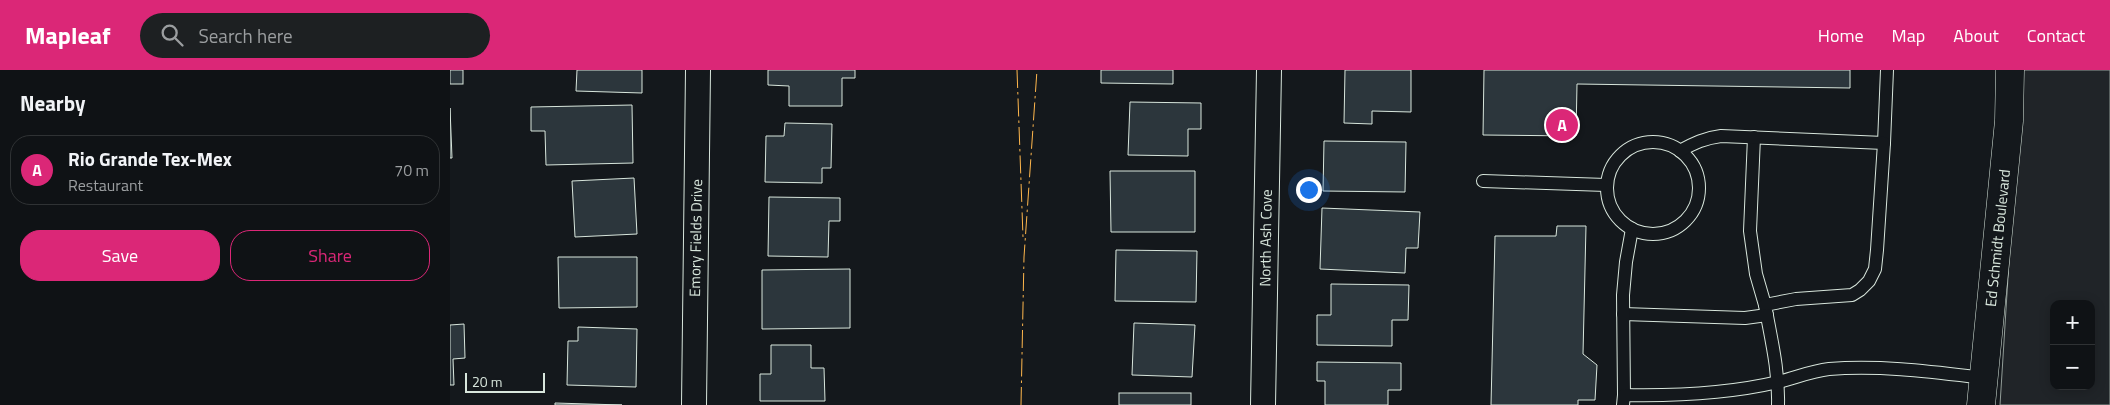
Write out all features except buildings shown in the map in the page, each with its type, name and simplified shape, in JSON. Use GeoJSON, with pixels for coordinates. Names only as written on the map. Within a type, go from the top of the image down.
{"type":"FeatureCollection","features":[{"type":"Feature","properties":{"kind":"street","name":"Emory Fields Drive"},"geometry":{"type":"LineString","coordinates":[[694,405],[698,70]]}},
{"type":"Feature","properties":{"kind":"street","name":"North Ash Cove"},"geometry":{"type":"LineString","coordinates":[[1263,405],[1269,70]]}},
{"type":"Feature","properties":{"kind":"street","name":"Ed Schmidt Boulevard"},"geometry":{"type":"LineString","coordinates":[[1981,405],[2009,122],[2010,70]]}},
{"type":"Feature","properties":{"kind":"lane"},"geometry":{"type":"LineString","coordinates":[[1624,314],[1745,318],[1796,299],[1852,295],[1860,290],[1869,281],[1874,269],[1877,250],[1887,70]]}},
{"type":"Feature","properties":{"kind":"lane"},"geometry":{"type":"LineString","coordinates":[[1680,152],[1694,143],[1707,138],[1721,136],[1884,143]]}},
{"type":"Feature","properties":{"kind":"lane"},"geometry":{"type":"LineString","coordinates":[[1754,137],[1750,231],[1752,255],[1766,310],[1779,382],[1778,405]]}},
{"type":"Feature","properties":{"kind":"lane"},"geometry":{"type":"LineString","coordinates":[[1645,142],[1660,143],[1674,147],[1687,156],[1696,169],[1700,184],[1698,199],[1692,213],[1682,225],[1668,232],[1654,235],[1638,233],[1625,226],[1614,214],[1608,200],[1606,185],[1610,170],[1618,158],[1630,148],[1645,142]]}},
{"type":"Feature","properties":{"kind":"lane"},"geometry":{"type":"LineString","coordinates":[[1483,181],[1606,185]]}},
{"type":"Feature","properties":{"kind":"lane"},"geometry":{"type":"LineString","coordinates":[[1632,230],[1626,262],[1623,400],[1712,393],[1779,382],[1800,374],[1828,369],[1887,367],[1984,378]]}},
{"type":"Feature","properties":{"kind":"shaded area"},"geometry":{"type":"Polygon","coordinates":[[[2021,70],[2110,70],[2110,405],[2000,405],[2021,70]]]}},
{"type":"Feature","properties":{"kind":"power"},"geometry":{"type":"LineString","coordinates":[[1017,70],[1023,237]]}},
{"type":"Feature","properties":{"kind":"power"},"geometry":{"type":"LineString","coordinates":[[1021,405],[1024,257],[1037,70]]}},
{"type":"Feature","properties":{"kind":"place","name":"Rio Grande Tex-Mex"},"geometry":{"type":"Point","coordinates":[1562,125]}}]}
